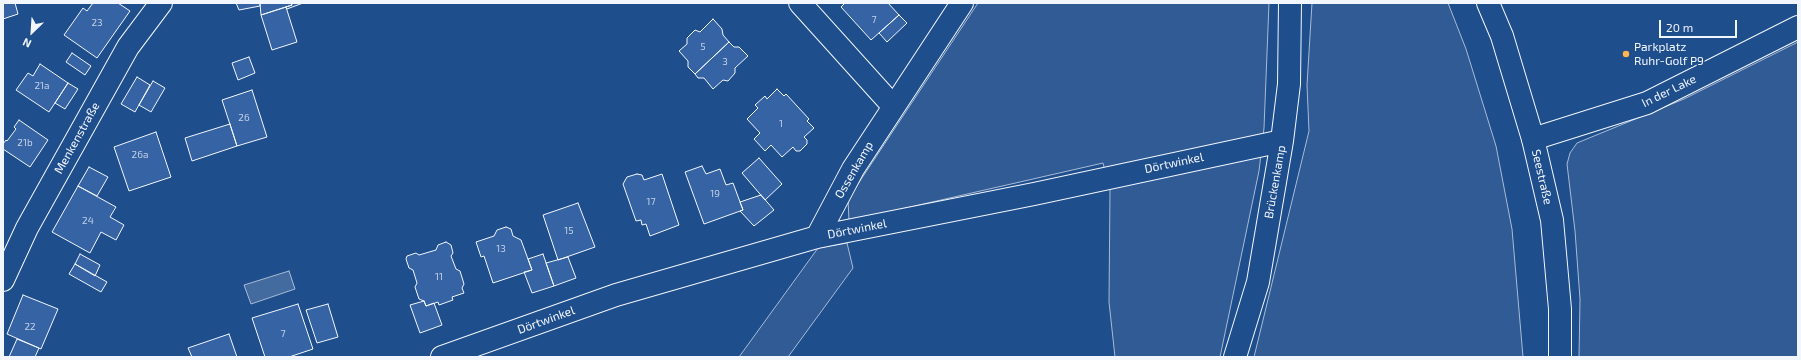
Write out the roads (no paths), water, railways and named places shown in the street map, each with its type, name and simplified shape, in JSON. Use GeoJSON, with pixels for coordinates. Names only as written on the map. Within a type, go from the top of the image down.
{"type":"FeatureCollection","features":[{"type":"Feature","properties":{"kind":"street","name":"Menkenstraße"},"geometry":{"type":"LineString","coordinates":[[3,280],[27,228],[128,47],[161,3]]}},
{"type":"Feature","properties":{"kind":"street"},"geometry":{"type":"LineString","coordinates":[[800,3],[893,106]]}},
{"type":"Feature","properties":{"kind":"street","name":"Ossenkamp"},"geometry":{"type":"LineString","coordinates":[[817,237],[853,169],[962,3]]}},
{"type":"Feature","properties":{"kind":"street","name":"Brückenkamp"},"geometry":{"type":"LineString","coordinates":[[1235,357],[1258,282],[1282,141],[1289,84],[1290,3]]}},
{"type":"Feature","properties":{"kind":"street","name":"Seestraße"},"geometry":{"type":"LineString","coordinates":[[1488,3],[1502,36],[1533,139],[1552,220],[1560,309],[1560,357]]}},
{"type":"Feature","properties":{"kind":"street","name":"In der Lake"},"geometry":{"type":"LineString","coordinates":[[1533,139],[1647,103],[1798,27]]}},
{"type":"Feature","properties":{"kind":"street","name":"Dörtwinkel"},"geometry":{"type":"LineString","coordinates":[[442,357],[616,295],[817,237],[1026,196],[1282,141]]}},
{"type":"Feature","properties":{"kind":"place","name":"Parkplatz Ruhr-Golf P9"},"geometry":{"type":"Point","coordinates":[1626,54]}}]}
